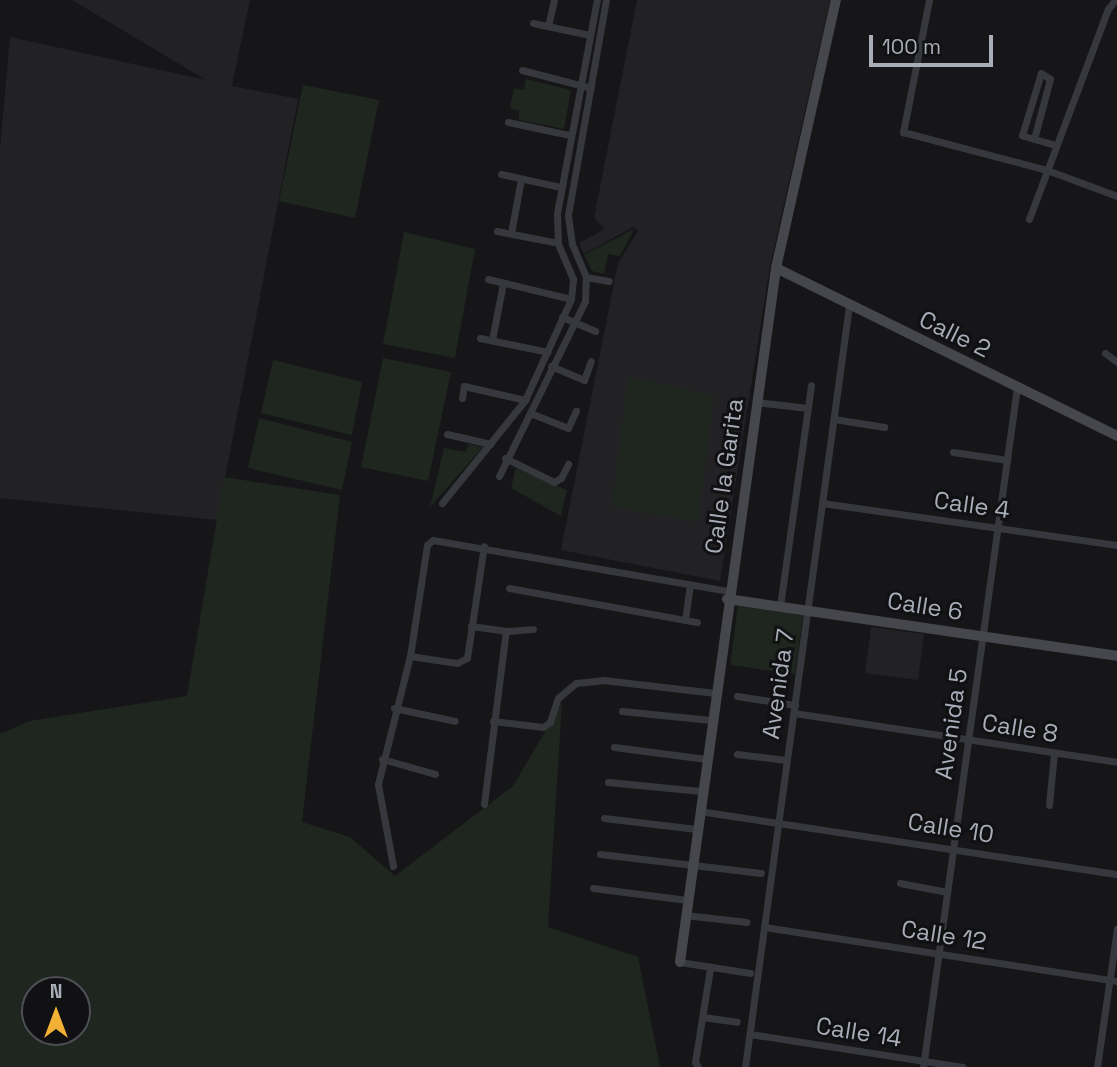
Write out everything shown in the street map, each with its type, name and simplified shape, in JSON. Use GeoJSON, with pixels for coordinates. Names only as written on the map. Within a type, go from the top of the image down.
{"type":"FeatureCollection","features":[{"type":"Feature","properties":{"kind":"street"},"geometry":{"type":"LineString","coordinates":[[548,26],[554,0]]}},
{"type":"Feature","properties":{"kind":"street"},"geometry":{"type":"LineString","coordinates":[[442,503],[509,424],[525,400],[571,299],[573,279],[558,243],[560,187],[597,0]]}},
{"type":"Feature","properties":{"kind":"street"},"geometry":{"type":"LineString","coordinates":[[499,477],[505,458],[585,301],[586,277],[572,243],[568,215],[606,0]]}},
{"type":"Feature","properties":{"kind":"street","name":"Calle la Garita"},"geometry":{"type":"LineString","coordinates":[[680,962],[728,595],[776,268],[836,0]]}},
{"type":"Feature","properties":{"kind":"street"},"geometry":{"type":"LineString","coordinates":[[929,0],[903,132],[1046,170],[1117,196]]}},
{"type":"Feature","properties":{"kind":"street"},"geometry":{"type":"LineString","coordinates":[[1029,219],[1108,9],[1115,0]]}},
{"type":"Feature","properties":{"kind":"street"},"geometry":{"type":"LineString","coordinates":[[533,23],[590,34]]}},
{"type":"Feature","properties":{"kind":"street"},"geometry":{"type":"LineString","coordinates":[[522,70],[591,88]]}},
{"type":"Feature","properties":{"kind":"street"},"geometry":{"type":"LineString","coordinates":[[1034,139],[1050,79],[1041,73],[1022,132],[1034,139],[1056,145]]}},
{"type":"Feature","properties":{"kind":"street"},"geometry":{"type":"LineString","coordinates":[[508,121],[569,135]]}},
{"type":"Feature","properties":{"kind":"street"},"geometry":{"type":"LineString","coordinates":[[500,174],[560,187]]}},
{"type":"Feature","properties":{"kind":"street"},"geometry":{"type":"LineString","coordinates":[[511,233],[521,179]]}},
{"type":"Feature","properties":{"kind":"street"},"geometry":{"type":"LineString","coordinates":[[497,231],[558,243]]}},
{"type":"Feature","properties":{"kind":"street","name":"Calle 2"},"geometry":{"type":"LineString","coordinates":[[776,268],[1117,436]]}},
{"type":"Feature","properties":{"kind":"street"},"geometry":{"type":"LineString","coordinates":[[586,277],[609,281]]}},
{"type":"Feature","properties":{"kind":"street"},"geometry":{"type":"LineString","coordinates":[[488,279],[571,299]]}},
{"type":"Feature","properties":{"kind":"street"},"geometry":{"type":"LineString","coordinates":[[492,340],[503,282]]}},
{"type":"Feature","properties":{"kind":"street","name":"Avenida 7"},"geometry":{"type":"LineString","coordinates":[[745,1067],[849,306]]}},
{"type":"Feature","properties":{"kind":"street"},"geometry":{"type":"LineString","coordinates":[[562,317],[595,331]]}},
{"type":"Feature","properties":{"kind":"street"},"geometry":{"type":"LineString","coordinates":[[480,338],[548,352]]}},
{"type":"Feature","properties":{"kind":"street"},"geometry":{"type":"LineString","coordinates":[[1105,353],[1117,362]]}},
{"type":"Feature","properties":{"kind":"street"},"geometry":{"type":"LineString","coordinates":[[551,366],[583,380],[592,362]]}},
{"type":"Feature","properties":{"kind":"street"},"geometry":{"type":"LineString","coordinates":[[780,606],[811,385]]}},
{"type":"Feature","properties":{"kind":"street"},"geometry":{"type":"LineString","coordinates":[[462,398],[464,386],[525,400]]}},
{"type":"Feature","properties":{"kind":"street","name":"Avenida 5"},"geometry":{"type":"LineString","coordinates":[[923,1064],[1017,387]]}},
{"type":"Feature","properties":{"kind":"street"},"geometry":{"type":"LineString","coordinates":[[756,402],[807,408]]}},
{"type":"Feature","properties":{"kind":"street"},"geometry":{"type":"LineString","coordinates":[[530,412],[568,428],[576,411]]}},
{"type":"Feature","properties":{"kind":"street"},"geometry":{"type":"LineString","coordinates":[[834,419],[884,427]]}},
{"type":"Feature","properties":{"kind":"street"},"geometry":{"type":"LineString","coordinates":[[509,424],[519,431]]}},
{"type":"Feature","properties":{"kind":"street"},"geometry":{"type":"LineString","coordinates":[[447,434],[491,444]]}},
{"type":"Feature","properties":{"kind":"street"},"geometry":{"type":"LineString","coordinates":[[953,452],[1007,460]]}},
{"type":"Feature","properties":{"kind":"street"},"geometry":{"type":"LineString","coordinates":[[505,458],[554,482],[561,478],[568,464]]}},
{"type":"Feature","properties":{"kind":"street","name":"Calle 4"},"geometry":{"type":"LineString","coordinates":[[822,503],[1117,545]]}},
{"type":"Feature","properties":{"kind":"street"},"geometry":{"type":"LineString","coordinates":[[393,866],[377,784],[394,708],[410,656],[427,545],[433,540],[484,546],[690,584],[728,595]]}},
{"type":"Feature","properties":{"kind":"street"},"geometry":{"type":"LineString","coordinates":[[410,656],[463,663],[484,546]]}},
{"type":"Feature","properties":{"kind":"street"},"geometry":{"type":"LineString","coordinates":[[685,620],[690,584]]}},
{"type":"Feature","properties":{"kind":"street"},"geometry":{"type":"LineString","coordinates":[[509,588],[697,622]]}},
{"type":"Feature","properties":{"kind":"street","name":"Calle 6"},"geometry":{"type":"LineString","coordinates":[[728,595],[780,606],[1117,656]]}},
{"type":"Feature","properties":{"kind":"street"},"geometry":{"type":"LineString","coordinates":[[471,626],[506,631],[533,629]]}},
{"type":"Feature","properties":{"kind":"street"},"geometry":{"type":"LineString","coordinates":[[484,804],[506,631]]}},
{"type":"Feature","properties":{"kind":"street"},"geometry":{"type":"LineString","coordinates":[[493,721],[543,727],[550,722],[558,698],[576,683],[603,680],[715,693]]}},
{"type":"Feature","properties":{"kind":"street","name":"Calle 8"},"geometry":{"type":"LineString","coordinates":[[737,696],[794,709],[968,740],[1117,762]]}},
{"type":"Feature","properties":{"kind":"street"},"geometry":{"type":"LineString","coordinates":[[394,708],[455,721]]}},
{"type":"Feature","properties":{"kind":"street"},"geometry":{"type":"LineString","coordinates":[[622,711],[711,720]]}},
{"type":"Feature","properties":{"kind":"street"},"geometry":{"type":"LineString","coordinates":[[614,747],[706,759]]}},
{"type":"Feature","properties":{"kind":"street"},"geometry":{"type":"LineString","coordinates":[[1049,804],[1054,753]]}},
{"type":"Feature","properties":{"kind":"street"},"geometry":{"type":"LineString","coordinates":[[737,754],[787,760]]}},
{"type":"Feature","properties":{"kind":"street"},"geometry":{"type":"LineString","coordinates":[[382,759],[435,774]]}},
{"type":"Feature","properties":{"kind":"street"},"geometry":{"type":"LineString","coordinates":[[608,782],[701,791]]}},
{"type":"Feature","properties":{"kind":"street","name":"Calle 10"},"geometry":{"type":"LineString","coordinates":[[699,811],[1117,874]]}},
{"type":"Feature","properties":{"kind":"street"},"geometry":{"type":"LineString","coordinates":[[604,818],[696,829]]}},
{"type":"Feature","properties":{"kind":"street"},"geometry":{"type":"LineString","coordinates":[[600,854],[761,873]]}},
{"type":"Feature","properties":{"kind":"street"},"geometry":{"type":"LineString","coordinates":[[900,883],[947,891]]}},
{"type":"Feature","properties":{"kind":"street"},"geometry":{"type":"LineString","coordinates":[[593,888],[687,900]]}},
{"type":"Feature","properties":{"kind":"street"},"geometry":{"type":"LineString","coordinates":[[685,915],[747,922]]}},
{"type":"Feature","properties":{"kind":"street","name":"Calle 12"},"geometry":{"type":"LineString","coordinates":[[764,926],[1113,981]]}},
{"type":"Feature","properties":{"kind":"street"},"geometry":{"type":"LineString","coordinates":[[1097,1067],[1113,981],[1117,928]]}},
{"type":"Feature","properties":{"kind":"street"},"geometry":{"type":"LineString","coordinates":[[680,962],[750,973]]}},
{"type":"Feature","properties":{"kind":"street"},"geometry":{"type":"LineString","coordinates":[[698,1067],[695,1062],[710,968]]}},
{"type":"Feature","properties":{"kind":"street"},"geometry":{"type":"LineString","coordinates":[[703,1017],[737,1023]]}},
{"type":"Feature","properties":{"kind":"street","name":"Calle 14"},"geometry":{"type":"LineString","coordinates":[[750,1034],[923,1064],[962,1067]]}},
{"type":"Feature","properties":{"kind":"shaded area"},"geometry":{"type":"Polygon","coordinates":[[[72,0],[250,0],[232,86],[298,99],[217,520],[0,498],[0,149],[10,37],[206,80],[72,0]]]}},
{"type":"Feature","properties":{"kind":"shaded area"},"geometry":{"type":"Polygon","coordinates":[[[637,0],[830,0],[770,266],[720,581],[561,550],[618,263],[638,231],[633,227],[584,254],[579,243],[605,229],[594,218],[637,0]]]}},
{"type":"Feature","properties":{"kind":"shaded area"},"geometry":{"type":"Polygon","coordinates":[[[526,79],[571,90],[564,129],[519,120],[519,111],[510,108],[514,88],[524,90],[526,79]]]}},
{"type":"Feature","properties":{"kind":"shaded area"},"geometry":{"type":"Polygon","coordinates":[[[303,85],[379,100],[355,218],[279,201],[303,85]]]}},
{"type":"Feature","properties":{"kind":"shaded area"},"geometry":{"type":"Polygon","coordinates":[[[634,229],[620,256],[608,254],[604,274],[592,271],[584,255],[634,229]]]}},
{"type":"Feature","properties":{"kind":"shaded area"},"geometry":{"type":"Polygon","coordinates":[[[404,232],[475,249],[455,358],[383,344],[404,232]]]}},
{"type":"Feature","properties":{"kind":"shaded area"},"geometry":{"type":"Polygon","coordinates":[[[383,358],[451,372],[428,481],[361,467],[383,358]]]}},
{"type":"Feature","properties":{"kind":"shaded area"},"geometry":{"type":"Polygon","coordinates":[[[273,360],[362,382],[352,435],[261,413],[273,360]]]}},
{"type":"Feature","properties":{"kind":"shaded area"},"geometry":{"type":"Polygon","coordinates":[[[628,377],[714,395],[698,522],[612,507],[628,377]]]}},
{"type":"Feature","properties":{"kind":"shaded area"},"geometry":{"type":"Polygon","coordinates":[[[259,418],[352,442],[342,490],[248,468],[259,418]]]}},
{"type":"Feature","properties":{"kind":"shaded area"},"geometry":{"type":"Polygon","coordinates":[[[469,444],[483,447],[430,507],[444,448],[466,452],[469,444]]]}},
{"type":"Feature","properties":{"kind":"shaded area"},"geometry":{"type":"Polygon","coordinates":[[[516,468],[567,490],[561,516],[511,488],[516,468]]]}},
{"type":"Feature","properties":{"kind":"shaded area"},"geometry":{"type":"Polygon","coordinates":[[[224,477],[340,495],[302,822],[350,837],[395,876],[513,786],[562,703],[548,927],[638,957],[660,1067],[0,1067],[0,734],[30,721],[187,696],[224,477]]]}},
{"type":"Feature","properties":{"kind":"shaded area"},"geometry":{"type":"Polygon","coordinates":[[[738,606],[803,615],[795,674],[730,665],[738,606]]]}},
{"type":"Feature","properties":{"kind":"shaded area"},"geometry":{"type":"Polygon","coordinates":[[[871,627],[924,634],[918,680],[865,673],[871,627]]]}}]}
